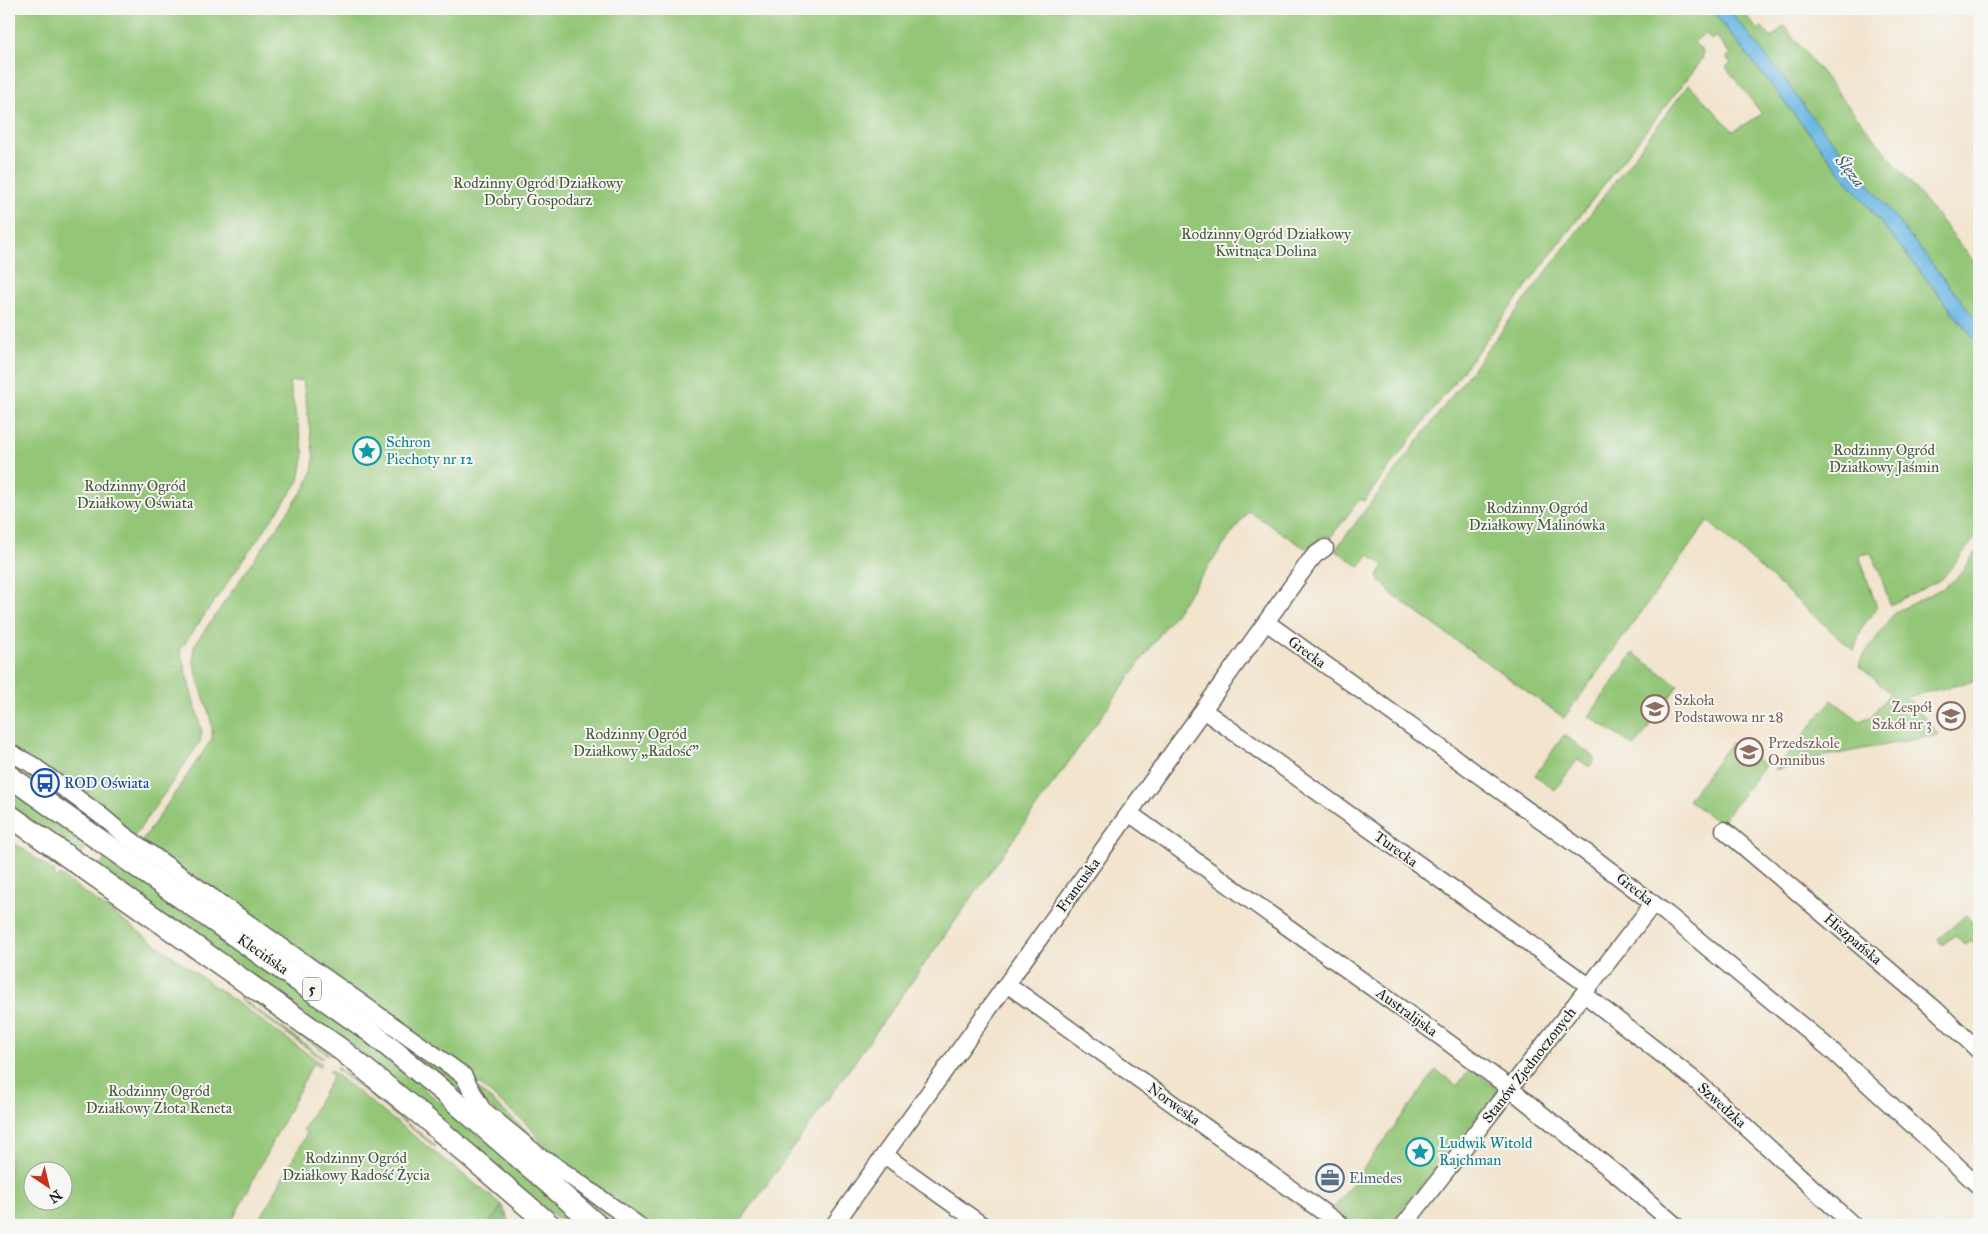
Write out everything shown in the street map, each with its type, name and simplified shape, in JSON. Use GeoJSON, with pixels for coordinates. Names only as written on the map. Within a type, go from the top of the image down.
{"type":"FeatureCollection","features":[{"type":"Feature","properties":{"kind":"main road","name":"Klecińska"},"geometry":{"type":"LineString","coordinates":[[9,776],[371,1032],[446,1094],[597,1225]]}},
{"type":"Feature","properties":{"kind":"main road","name":"5"},"geometry":{"type":"LineString","coordinates":[[9,815],[339,1048],[417,1111],[550,1225]]}},
{"type":"Feature","properties":{"kind":"street","name":"Francuska"},"geometry":{"type":"LineString","coordinates":[[834,1225],[1309,562],[1325,548]]}},
{"type":"Feature","properties":{"kind":"street","name":"Grecka"},"geometry":{"type":"LineString","coordinates":[[1266,622],[1589,854],[1653,904],[1758,988],[1830,1049],[1979,1186]]}},
{"type":"Feature","properties":{"kind":"street","name":"Turecka"},"geometry":{"type":"LineString","coordinates":[[1203,710],[1587,990]]}},
{"type":"Feature","properties":{"kind":"street"},"geometry":{"type":"LineString","coordinates":[[9,752],[22,758],[104,818],[124,835],[463,1075],[482,1109],[543,1159],[550,1162],[638,1225]]}},
{"type":"Feature","properties":{"kind":"street","name":"Australijska"},"geometry":{"type":"LineString","coordinates":[[1129,813],[1445,1040],[1510,1089],[1620,1177],[1675,1225]]}},
{"type":"Feature","properties":{"kind":"street","name":"Hiszpańska"},"geometry":{"type":"LineString","coordinates":[[1724,830],[1935,1009],[1979,1051]]}},
{"type":"Feature","properties":{"kind":"street","name":"Stanów Zjednoczonych"},"geometry":{"type":"LineString","coordinates":[[1404,1225],[1653,904]]}},
{"type":"Feature","properties":{"kind":"street","name":"Norweska"},"geometry":{"type":"LineString","coordinates":[[1007,984],[1341,1225]]}},
{"type":"Feature","properties":{"kind":"street","name":"Szwedzka"},"geometry":{"type":"LineString","coordinates":[[1587,990],[1697,1082],[1852,1225]]}},
{"type":"Feature","properties":{"kind":"street"},"geometry":{"type":"LineString","coordinates":[[885,1154],[982,1225]]}},
{"type":"Feature","properties":{"kind":"green space"},"geometry":{"type":"Polygon","coordinates":[[[9,9],[1711,9],[1979,345],[1979,533],[1942,579],[1890,605],[1879,570],[1871,553],[1859,555],[1877,608],[1862,627],[1854,651],[1708,521],[1564,718],[1390,593],[1385,584],[1377,578],[1384,565],[1368,554],[1360,567],[1335,550],[1689,84],[1733,131],[1762,114],[1726,67],[1731,63],[1726,58],[1730,54],[1716,36],[1711,40],[1705,33],[1694,42],[1703,52],[1702,60],[1615,170],[1364,501],[1360,499],[1331,537],[1322,536],[1314,545],[1305,548],[1248,511],[738,1225],[648,1225],[549,1155],[531,1128],[472,1078],[295,949],[297,946],[293,942],[290,946],[142,841],[212,739],[210,716],[194,665],[193,654],[195,644],[306,486],[312,472],[314,459],[303,380],[289,382],[304,454],[299,481],[180,650],[202,732],[200,742],[134,837],[9,747],[9,9]]]}},
{"type":"Feature","properties":{"kind":"green space"},"geometry":{"type":"Polygon","coordinates":[[[1728,9],[1747,9],[1744,13],[1758,30],[1762,27],[1771,38],[1784,26],[1979,268],[1979,323],[1854,166],[1804,107],[1784,78],[1728,9]]]}},
{"type":"Feature","properties":{"kind":"green space"},"geometry":{"type":"Polygon","coordinates":[[[1979,548],[1979,680],[1907,697],[1939,735],[1799,761],[1799,765],[1775,770],[1832,700],[1860,721],[1872,716],[1890,693],[1859,666],[1862,658],[1895,612],[1943,588],[1957,578],[1979,548]]]}},
{"type":"Feature","properties":{"kind":"green space"},"geometry":{"type":"Polygon","coordinates":[[[1633,653],[1678,685],[1635,747],[1589,716],[1633,653]]]}},
{"type":"Feature","properties":{"kind":"green space"},"geometry":{"type":"Polygon","coordinates":[[[1564,735],[1596,758],[1589,767],[1578,759],[1555,790],[1535,775],[1564,735]]]}},
{"type":"Feature","properties":{"kind":"green space"},"geometry":{"type":"Polygon","coordinates":[[[1731,743],[1765,765],[1720,824],[1688,800],[1731,743]]]}},
{"type":"Feature","properties":{"kind":"green space"},"geometry":{"type":"Polygon","coordinates":[[[9,784],[90,842],[80,856],[9,805],[9,784]]]}},
{"type":"Feature","properties":{"kind":"green space","name":"Rodzinny Ogród Działkowy Złota Reneta"},"geometry":{"type":"Polygon","coordinates":[[[9,839],[55,872],[54,876],[58,878],[60,875],[322,1064],[319,1067],[313,1063],[230,1225],[9,1225],[9,839]]]}},
{"type":"Feature","properties":{"kind":"green space"},"geometry":{"type":"Polygon","coordinates":[[[118,841],[462,1083],[629,1225],[609,1225],[560,1184],[118,841]]]}},
{"type":"Feature","properties":{"kind":"green space"},"geometry":{"type":"Polygon","coordinates":[[[108,855],[342,1020],[586,1225],[567,1225],[98,869],[108,855]]]}},
{"type":"Feature","properties":{"kind":"green space"},"geometry":{"type":"Polygon","coordinates":[[[1966,915],[1979,930],[1979,949],[1971,940],[1965,945],[1955,935],[1942,945],[1938,939],[1966,915]]]}},
{"type":"Feature","properties":{"kind":"green space"},"geometry":{"type":"Polygon","coordinates":[[[185,952],[326,1047],[328,1055],[185,952]]]}},
{"type":"Feature","properties":{"kind":"green space"},"geometry":{"type":"Polygon","coordinates":[[[239,999],[323,1057],[322,1059],[239,999]]]}},
{"type":"Feature","properties":{"kind":"green space"},"geometry":{"type":"Polygon","coordinates":[[[336,1067],[436,1146],[335,1068],[336,1067]]]}},
{"type":"Feature","properties":{"kind":"green space"},"geometry":{"type":"Polygon","coordinates":[[[1471,1068],[1499,1090],[1389,1225],[1357,1225],[1334,1208],[1436,1070],[1457,1086],[1471,1068]]]}},
{"type":"Feature","properties":{"kind":"green space","name":"Rodzinny Ogród Działkowy Radość Życia"},"geometry":{"type":"Polygon","coordinates":[[[330,1070],[502,1205],[488,1225],[257,1225],[307,1133],[303,1130],[333,1076],[329,1073],[330,1070]]]}},
{"type":"Feature","properties":{"kind":"green space"},"geometry":{"type":"Polygon","coordinates":[[[473,1084],[528,1132],[545,1158],[489,1111],[473,1084]]]}},
{"type":"Feature","properties":{"kind":"green space"},"geometry":{"type":"Polygon","coordinates":[[[502,1205],[511,1225],[488,1225],[502,1205]]]}},
{"type":"Feature","properties":{"kind":"water","name":"Ślęza"},"geometry":{"type":"Polygon","coordinates":[[[1711,9],[1728,9],[1784,78],[1804,107],[1854,166],[1979,323],[1979,345],[1829,158],[1711,9]]]}},
{"type":"Feature","properties":{"kind":"place","name":"Schron Piechoty nr 12"},"geometry":{"type":"Point","coordinates":[367,451]}},
{"type":"Feature","properties":{"kind":"place","name":"Szkoła Podstawowa nr 28"},"geometry":{"type":"Point","coordinates":[1655,709]}},
{"type":"Feature","properties":{"kind":"place","name":"Zespół Szkół nr 3"},"geometry":{"type":"Point","coordinates":[1951,716]}},
{"type":"Feature","properties":{"kind":"place","name":"Przedszkole Omnibus"},"geometry":{"type":"Point","coordinates":[1749,752]}},
{"type":"Feature","properties":{"kind":"place","name":"ROD Oświata"},"geometry":{"type":"Point","coordinates":[45,783]}},
{"type":"Feature","properties":{"kind":"place","name":"Ludwik Witold Rajchman"},"geometry":{"type":"Point","coordinates":[1420,1152]}},
{"type":"Feature","properties":{"kind":"place","name":"Elmedes"},"geometry":{"type":"Point","coordinates":[1330,1178]}},
{"type":"Feature","properties":{"kind":"park label","name":"Rodzinny Ogród Działkowy Dobry Gospodarz"},"geometry":{"type":"Point","coordinates":[538,192]}},
{"type":"Feature","properties":{"kind":"park label","name":"Rodzinny Ogród Działkowy Kwitnąca Dolina"},"geometry":{"type":"Point","coordinates":[1266,242]}},
{"type":"Feature","properties":{"kind":"park label","name":"Rodzinny Ogród Działkowy Jaśmin"},"geometry":{"type":"Point","coordinates":[1884,458]}},
{"type":"Feature","properties":{"kind":"park label","name":"Rodzinny Ogród Działkowy Oświata"},"geometry":{"type":"Point","coordinates":[135,494]}},
{"type":"Feature","properties":{"kind":"park label","name":"Rodzinny Ogród Działkowy Malinówka"},"geometry":{"type":"Point","coordinates":[1537,516]}},
{"type":"Feature","properties":{"kind":"park label","name":"Rodzinny Ogród Działkowy „Radość”"},"geometry":{"type":"Point","coordinates":[636,742]}}]}
